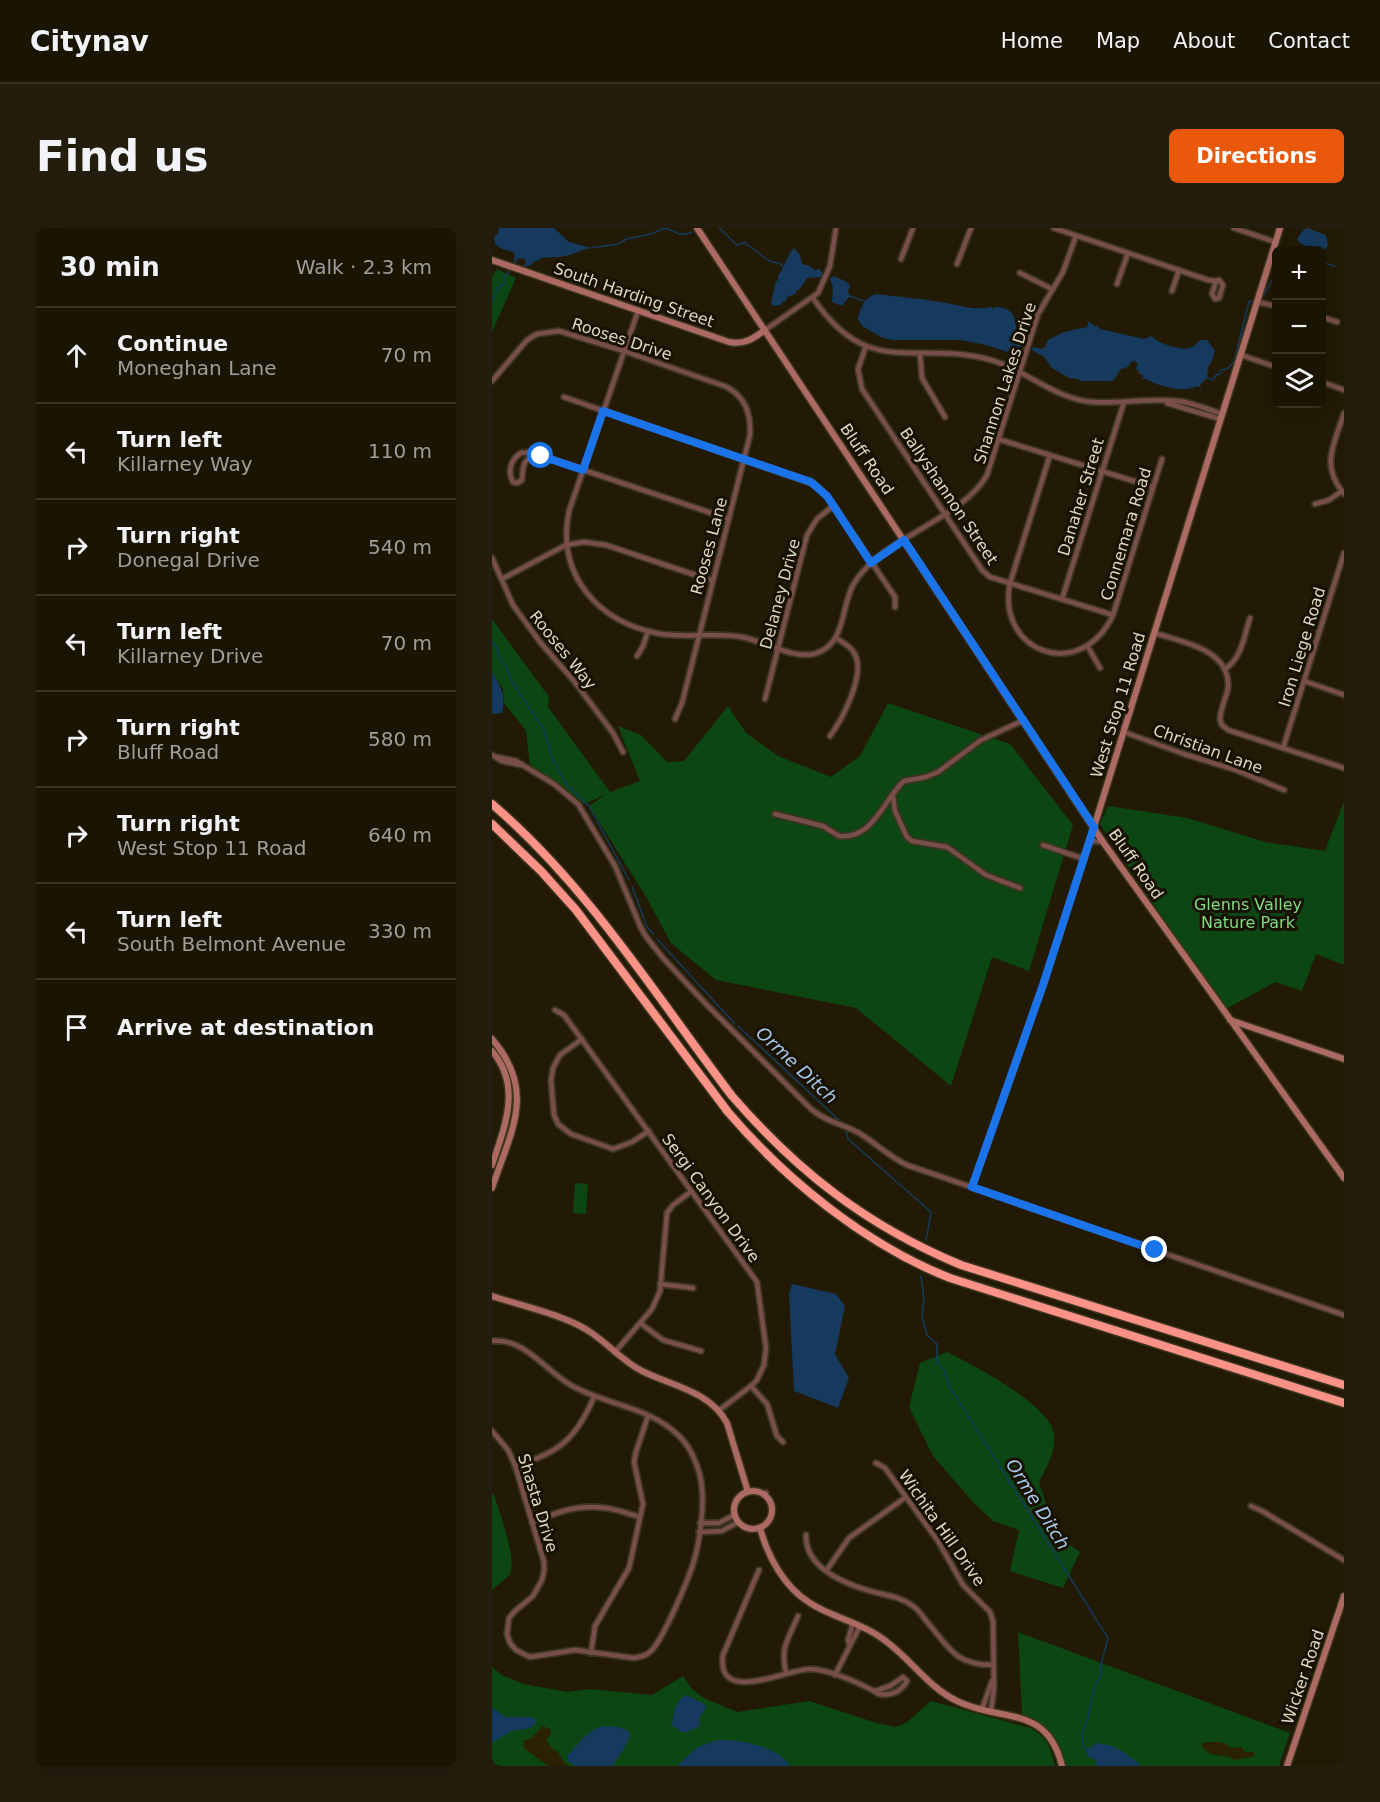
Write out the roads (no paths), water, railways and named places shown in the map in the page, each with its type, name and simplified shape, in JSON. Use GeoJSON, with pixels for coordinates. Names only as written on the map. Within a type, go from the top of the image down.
{"type":"FeatureCollection","features":[{"type":"Feature","properties":{"kind":"highway"},"geometry":{"type":"LineString","coordinates":[[492,804],[533,842],[592,909],[732,1096],[799,1166],[854,1208],[914,1243],[968,1268],[1344,1385]]}},
{"type":"Feature","properties":{"kind":"highway"},"geometry":{"type":"LineString","coordinates":[[492,824],[542,871],[576,910],[728,1112],[750,1137],[804,1186],[878,1242],[931,1271],[950,1278],[1344,1403]]}},
{"type":"Feature","properties":{"kind":"street","name":"Bluff Road"},"geometry":{"type":"LineString","coordinates":[[697,228],[1082,810],[1229,1020],[1344,1178]]}},
{"type":"Feature","properties":{"kind":"street"},"geometry":{"type":"LineString","coordinates":[[765,330],[813,298],[822,288],[830,266],[836,228]]}},
{"type":"Feature","properties":{"kind":"street"},"geometry":{"type":"LineString","coordinates":[[901,259],[913,228]]}},
{"type":"Feature","properties":{"kind":"street"},"geometry":{"type":"LineString","coordinates":[[957,264],[971,228]]}},
{"type":"Feature","properties":{"kind":"street"},"geometry":{"type":"LineString","coordinates":[[1054,228],[1216,281]]}},
{"type":"Feature","properties":{"kind":"street"},"geometry":{"type":"LineString","coordinates":[[1234,228],[1275,242]]}},
{"type":"Feature","properties":{"kind":"street","name":"West Stop 11 Road"},"geometry":{"type":"LineString","coordinates":[[972,1187],[1043,985],[1100,809],[1280,228]]}},
{"type":"Feature","properties":{"kind":"street","name":"Shannon Lakes Drive"},"geometry":{"type":"LineString","coordinates":[[836,639],[852,588],[871,563],[966,498],[982,483],[1038,314],[1063,272],[1076,236]]}},
{"type":"Feature","properties":{"kind":"street"},"geometry":{"type":"LineString","coordinates":[[1117,284],[1128,253]]}},
{"type":"Feature","properties":{"kind":"street","name":"South Harding Street"},"geometry":{"type":"LineString","coordinates":[[492,260],[735,343],[748,342],[765,330]]}},
{"type":"Feature","properties":{"kind":"street"},"geometry":{"type":"LineString","coordinates":[[1172,291],[1179,270]]}},
{"type":"Feature","properties":{"kind":"street"},"geometry":{"type":"LineString","coordinates":[[1020,273],[1052,289]]}},
{"type":"Feature","properties":{"kind":"street"},"geometry":{"type":"LineString","coordinates":[[813,298],[836,327],[866,346],[891,353],[972,356],[993,360],[1073,398],[1091,402],[1185,402],[1221,417]]}},
{"type":"Feature","properties":{"kind":"street"},"geometry":{"type":"LineString","coordinates":[[1257,302],[1272,305]]}},
{"type":"Feature","properties":{"kind":"street"},"geometry":{"type":"LineString","coordinates":[[638,311],[569,511],[566,545],[574,575],[589,596],[616,617],[648,631],[678,636],[699,634],[743,637],[797,654],[810,654],[827,647],[836,639],[853,650],[858,664],[858,673],[845,713],[830,736]]}},
{"type":"Feature","properties":{"kind":"street"},"geometry":{"type":"LineString","coordinates":[[1326,318],[1337,322]]}},
{"type":"Feature","properties":{"kind":"street","name":"Rooses Drive"},"geometry":{"type":"LineString","coordinates":[[492,381],[527,340],[549,331],[570,333],[727,387]]}},
{"type":"Feature","properties":{"kind":"street","name":"Ballyshannon Street"},"geometry":{"type":"LineString","coordinates":[[866,346],[858,369],[862,389],[982,570],[990,577],[1113,615]]}},
{"type":"Feature","properties":{"kind":"street"},"geometry":{"type":"LineString","coordinates":[[921,354],[922,378],[945,417]]}},
{"type":"Feature","properties":{"kind":"street"},"geometry":{"type":"LineString","coordinates":[[1241,355],[1272,366]]}},
{"type":"Feature","properties":{"kind":"street"},"geometry":{"type":"LineString","coordinates":[[1326,383],[1344,390]]}},
{"type":"Feature","properties":{"kind":"street","name":"Rooses Lane"},"geometry":{"type":"LineString","coordinates":[[675,719],[682,703],[750,435],[749,413],[742,398],[727,387]]}},
{"type":"Feature","properties":{"kind":"street"},"geometry":{"type":"LineString","coordinates":[[564,397],[811,482],[823,491],[895,597],[895,608]]}},
{"type":"Feature","properties":{"kind":"street","name":"Danaher Street"},"geometry":{"type":"LineString","coordinates":[[1062,599],[1124,402]]}},
{"type":"Feature","properties":{"kind":"street"},"geometry":{"type":"LineString","coordinates":[[1315,504],[1343,493],[1332,478],[1330,460],[1344,412]]}},
{"type":"Feature","properties":{"kind":"street"},"geometry":{"type":"LineString","coordinates":[[998,439],[1153,488]]}},
{"type":"Feature","properties":{"kind":"street"},"geometry":{"type":"LineString","coordinates":[[538,455],[526,460],[522,467],[522,480],[517,483],[513,482],[510,467],[516,456],[525,452],[538,455],[729,519]]}},
{"type":"Feature","properties":{"kind":"street"},"geometry":{"type":"LineString","coordinates":[[1050,455],[1010,583],[1008,602],[1010,617],[1017,630],[1029,643],[1042,650],[1059,653],[1074,652],[1088,646],[1100,668]]}},
{"type":"Feature","properties":{"kind":"street","name":"Connemara Road"},"geometry":{"type":"LineString","coordinates":[[1088,646],[1101,636],[1113,615],[1162,459]]}},
{"type":"Feature","properties":{"kind":"street","name":"Delaney Drive"},"geometry":{"type":"LineString","coordinates":[[765,699],[807,535],[817,519],[833,506]]}},
{"type":"Feature","properties":{"kind":"street"},"geometry":{"type":"LineString","coordinates":[[502,579],[566,545],[584,542],[606,545],[713,581]]}},
{"type":"Feature","properties":{"kind":"street","name":"Iron Liege Road"},"geometry":{"type":"LineString","coordinates":[[1282,748],[1344,553]]}},
{"type":"Feature","properties":{"kind":"street","name":"Rooses Way"},"geometry":{"type":"LineString","coordinates":[[492,558],[513,605],[613,733],[623,752]]}},
{"type":"Feature","properties":{"kind":"street"},"geometry":{"type":"LineString","coordinates":[[1225,669],[1234,663],[1238,656],[1250,618]]}},
{"type":"Feature","properties":{"kind":"street"},"geometry":{"type":"LineString","coordinates":[[637,656],[648,631]]}},
{"type":"Feature","properties":{"kind":"street"},"geometry":{"type":"LineString","coordinates":[[1155,633],[1205,650],[1215,656],[1225,669],[1228,686],[1218,725],[1344,768]]}},
{"type":"Feature","properties":{"kind":"street"},"geometry":{"type":"LineString","coordinates":[[1304,681],[1344,695]]}},
{"type":"Feature","properties":{"kind":"street"},"geometry":{"type":"LineString","coordinates":[[776,814],[823,826],[844,837],[863,829],[874,821],[904,781],[938,772],[981,740],[1024,720]]}},
{"type":"Feature","properties":{"kind":"street","name":"Christian Lane"},"geometry":{"type":"LineString","coordinates":[[1124,732],[1236,770],[1284,790]]}},
{"type":"Feature","properties":{"kind":"street"},"geometry":{"type":"LineString","coordinates":[[494,756],[514,765],[521,765],[548,780],[572,798],[582,809],[621,876],[647,938],[704,1002],[811,1109],[828,1121],[859,1134],[898,1161],[1344,1315]]}},
{"type":"Feature","properties":{"kind":"street"},"geometry":{"type":"LineString","coordinates":[[893,796],[895,811],[907,837],[912,841],[947,847],[986,875],[1020,888]]}},
{"type":"Feature","properties":{"kind":"street"},"geometry":{"type":"LineString","coordinates":[[1082,810],[1091,812],[1100,809]]}},
{"type":"Feature","properties":{"kind":"street"},"geometry":{"type":"LineString","coordinates":[[1088,845],[1093,841],[1104,842]]}},
{"type":"Feature","properties":{"kind":"street"},"geometry":{"type":"LineString","coordinates":[[1043,845],[1083,859]]}},
{"type":"Feature","properties":{"kind":"street","name":"Sergi Canyon Drive"},"geometry":{"type":"LineString","coordinates":[[555,1010],[564,1015],[582,1039],[753,1276],[759,1290],[766,1357],[761,1373],[752,1386],[718,1411]]}},
{"type":"Feature","properties":{"kind":"street"},"geometry":{"type":"LineString","coordinates":[[1229,1020],[1344,1059]]}},
{"type":"Feature","properties":{"kind":"street"},"geometry":{"type":"LineString","coordinates":[[492,1039],[512,1067],[518,1102],[515,1120],[492,1186]]}},
{"type":"Feature","properties":{"kind":"street"},"geometry":{"type":"LineString","coordinates":[[582,1039],[560,1055],[553,1068],[554,1115],[558,1124],[571,1134],[613,1149],[632,1142],[649,1131]]}},
{"type":"Feature","properties":{"kind":"street"},"geometry":{"type":"LineString","coordinates":[[492,1051],[503,1067],[510,1094],[507,1121],[492,1165]]}},
{"type":"Feature","properties":{"kind":"street"},"geometry":{"type":"LineString","coordinates":[[615,1352],[652,1309],[660,1284],[667,1213],[673,1205],[692,1191]]}},
{"type":"Feature","properties":{"kind":"street"},"geometry":{"type":"LineString","coordinates":[[660,1284],[693,1288]]}},
{"type":"Feature","properties":{"kind":"street"},"geometry":{"type":"LineString","coordinates":[[492,1296],[578,1325],[591,1332],[642,1371],[695,1393],[718,1411],[727,1423],[748,1492]]}},
{"type":"Feature","properties":{"kind":"street"},"geometry":{"type":"LineString","coordinates":[[640,1323],[663,1340],[701,1351]]}},
{"type":"Feature","properties":{"kind":"street"},"geometry":{"type":"LineString","coordinates":[[492,1341],[516,1344],[561,1379],[594,1397],[648,1416],[666,1425],[681,1437],[700,1473],[702,1490],[699,1532],[722,1531],[736,1519]]}},
{"type":"Feature","properties":{"kind":"street"},"geometry":{"type":"LineString","coordinates":[[752,1386],[767,1404],[777,1436],[783,1442]]}},
{"type":"Feature","properties":{"kind":"street"},"geometry":{"type":"LineString","coordinates":[[515,1466],[539,1459],[567,1441],[584,1419],[594,1397]]}},
{"type":"Feature","properties":{"kind":"street"},"geometry":{"type":"LineString","coordinates":[[591,1653],[595,1626],[629,1568],[643,1504],[634,1462],[648,1416]]}},
{"type":"Feature","properties":{"kind":"street","name":"Shasta Drive"},"geometry":{"type":"LineString","coordinates":[[492,1431],[508,1450],[515,1466],[544,1562],[542,1580],[534,1596],[509,1618],[507,1634],[510,1643],[516,1650],[530,1657],[575,1650],[634,1658],[651,1652],[667,1625],[695,1557],[699,1532]]}},
{"type":"Feature","properties":{"kind":"street","name":"Wichita Hill Drive"},"geometry":{"type":"LineString","coordinates":[[876,1462],[885,1468],[938,1541],[963,1585],[990,1612],[993,1621],[994,1688],[991,1711]]}},
{"type":"Feature","properties":{"kind":"street"},"geometry":{"type":"LineString","coordinates":[[748,1492],[765,1494],[771,1502],[772,1512],[769,1522],[760,1528],[748,1529],[736,1519],[734,1509],[738,1498],[748,1492]]}},
{"type":"Feature","properties":{"kind":"street"},"geometry":{"type":"LineString","coordinates":[[826,1571],[849,1538],[906,1497]]}},
{"type":"Feature","properties":{"kind":"street"},"geometry":{"type":"LineString","coordinates":[[532,1521],[570,1509],[591,1506],[640,1516]]}},
{"type":"Feature","properties":{"kind":"street"},"geometry":{"type":"LineString","coordinates":[[1251,1506],[1344,1560]]}},
{"type":"Feature","properties":{"kind":"street"},"geometry":{"type":"LineString","coordinates":[[700,1523],[736,1519]]}},
{"type":"Feature","properties":{"kind":"street"},"geometry":{"type":"LineString","coordinates":[[760,1528],[767,1548],[783,1578],[795,1592],[811,1604],[881,1637],[935,1687],[959,1702],[1033,1723],[1045,1731],[1055,1744],[1062,1766]]}},
{"type":"Feature","properties":{"kind":"street"},"geometry":{"type":"LineString","coordinates":[[806,1535],[806,1544],[816,1562],[836,1578],[866,1590],[906,1601],[915,1607],[952,1652],[960,1658],[977,1665],[993,1665]]}},
{"type":"Feature","properties":{"kind":"street"},"geometry":{"type":"LineString","coordinates":[[759,1570],[724,1650],[722,1662],[727,1675],[741,1682],[753,1683],[808,1669],[835,1675],[875,1691],[887,1695],[896,1693],[907,1681],[903,1677],[890,1686],[875,1691]]}},
{"type":"Feature","properties":{"kind":"street","name":"Wicker Road"},"geometry":{"type":"LineString","coordinates":[[1287,1766],[1344,1596]]}},
{"type":"Feature","properties":{"kind":"street"},"geometry":{"type":"LineString","coordinates":[[786,1673],[782,1656],[798,1617]]}},
{"type":"Feature","properties":{"kind":"street"},"geometry":{"type":"LineString","coordinates":[[835,1675],[856,1624]]}},
{"type":"Feature","properties":{"kind":"street","name":"Wichita Hill Drive"},"geometry":{"type":"LineString","coordinates":[[982,1709],[993,1679]]}},
{"type":"Feature","properties":{"kind":"water"},"geometry":{"type":"Polygon","coordinates":[[[498,228],[554,228],[569,242],[591,248],[565,256],[541,258],[532,265],[521,267],[526,263],[525,259],[519,258],[513,264],[515,256],[513,252],[495,244],[494,236],[498,234],[498,228]]]}},
{"type":"Feature","properties":{"kind":"water"},"geometry":{"type":"Polygon","coordinates":[[[1307,228],[1326,235],[1328,245],[1326,249],[1326,246],[1307,246],[1300,243],[1297,239],[1307,228]]]}},
{"type":"Feature","properties":{"kind":"water"},"geometry":{"type":"Polygon","coordinates":[[[794,248],[800,255],[802,264],[814,270],[820,269],[823,275],[807,278],[796,294],[787,297],[781,305],[774,306],[771,303],[776,281],[794,248]]]}},
{"type":"Feature","properties":{"kind":"water"},"geometry":{"type":"Polygon","coordinates":[[[834,276],[847,282],[850,286],[848,291],[850,296],[842,306],[832,302],[833,288],[830,278],[834,276]]]}},
{"type":"Feature","properties":{"kind":"water"},"geometry":{"type":"Polygon","coordinates":[[[876,294],[973,308],[1004,308],[1013,316],[1023,346],[1007,352],[961,340],[883,338],[862,326],[858,319],[866,300],[876,294]]]}},
{"type":"Feature","properties":{"kind":"water"},"geometry":{"type":"Polygon","coordinates":[[[1089,321],[1100,329],[1144,339],[1152,336],[1165,344],[1182,349],[1190,348],[1201,340],[1207,340],[1215,351],[1208,367],[1207,378],[1200,385],[1201,388],[1197,386],[1185,389],[1171,388],[1146,379],[1142,380],[1144,376],[1136,368],[1138,364],[1134,361],[1128,367],[1121,369],[1113,381],[1081,381],[1069,378],[1052,368],[1044,357],[1032,350],[1033,347],[1042,349],[1048,340],[1064,332],[1087,327],[1089,321]]]}},
{"type":"Feature","properties":{"kind":"water"},"geometry":{"type":"Polygon","coordinates":[[[492,672],[502,691],[502,713],[492,714],[492,672]]]}},
{"type":"Feature","properties":{"kind":"water"},"geometry":{"type":"Polygon","coordinates":[[[792,1284],[836,1294],[845,1306],[835,1354],[849,1378],[838,1408],[794,1391],[789,1294],[792,1284]]]}},
{"type":"Feature","properties":{"kind":"water"},"geometry":{"type":"Polygon","coordinates":[[[686,1695],[707,1707],[699,1718],[700,1725],[683,1733],[672,1725],[677,1704],[686,1695]]]}},
{"type":"Feature","properties":{"kind":"water"},"geometry":{"type":"Polygon","coordinates":[[[492,1707],[505,1717],[530,1717],[537,1723],[527,1729],[511,1731],[492,1743],[492,1707]]]}},
{"type":"Feature","properties":{"kind":"water"},"geometry":{"type":"Polygon","coordinates":[[[603,1726],[614,1726],[630,1733],[613,1766],[575,1766],[568,1761],[568,1755],[584,1738],[603,1726]]]}},
{"type":"Feature","properties":{"kind":"water"},"geometry":{"type":"Polygon","coordinates":[[[717,1740],[757,1745],[776,1753],[790,1766],[677,1766],[696,1748],[717,1740]]]}},
{"type":"Feature","properties":{"kind":"water"},"geometry":{"type":"Polygon","coordinates":[[[1096,1743],[1121,1750],[1141,1766],[1097,1766],[1096,1760],[1088,1756],[1084,1748],[1090,1748],[1096,1743]]]}},
{"type":"Feature","properties":{"kind":"waterway"},"geometry":{"type":"LineString","coordinates":[[591,248],[618,244],[627,239],[651,234],[665,228],[680,234],[692,232]]}},
{"type":"Feature","properties":{"kind":"waterway"},"geometry":{"type":"LineString","coordinates":[[719,228],[737,245],[745,242],[766,259],[779,263],[783,267]]}},
{"type":"Feature","properties":{"kind":"waterway"},"geometry":{"type":"LineString","coordinates":[[1326,264],[1335,266]]}},
{"type":"Feature","properties":{"kind":"waterway","name":"Orme Ditch"},"geometry":{"type":"LineString","coordinates":[[492,302],[498,288],[505,284],[504,279],[510,270]]}},
{"type":"Feature","properties":{"kind":"waterway"},"geometry":{"type":"LineString","coordinates":[[1261,297],[1272,280]]}},
{"type":"Feature","properties":{"kind":"waterway"},"geometry":{"type":"LineString","coordinates":[[850,296],[864,301]]}},
{"type":"Feature","properties":{"kind":"waterway"},"geometry":{"type":"LineString","coordinates":[[1207,378],[1213,380],[1221,370],[1227,369],[1234,362],[1249,302],[1254,300]]}},
{"type":"Feature","properties":{"kind":"waterway","name":"Orme Ditch"},"geometry":{"type":"LineString","coordinates":[[492,641],[512,682],[544,730],[552,758],[566,784],[589,806],[629,880]]}},
{"type":"Feature","properties":{"kind":"waterway","name":"Orme Ditch"},"geometry":{"type":"LineString","coordinates":[[632,886],[647,927],[653,934]]}},
{"type":"Feature","properties":{"kind":"waterway","name":"Orme Ditch"},"geometry":{"type":"LineString","coordinates":[[657,939],[735,1024]]}},
{"type":"Feature","properties":{"kind":"waterway","name":"Orme Ditch"},"geometry":{"type":"LineString","coordinates":[[738,1026],[840,1121]]}},
{"type":"Feature","properties":{"kind":"waterway","name":"Orme Ditch"},"geometry":{"type":"LineString","coordinates":[[846,1131],[848,1139],[931,1212],[926,1241]]}},
{"type":"Feature","properties":{"kind":"waterway","name":"Orme Ditch"},"geometry":{"type":"LineString","coordinates":[[921,1276],[924,1299],[922,1316],[927,1335],[937,1344],[938,1364],[945,1371],[948,1384],[1108,1638],[1100,1668],[1101,1676],[1094,1688],[1088,1718],[1082,1733],[1084,1748]]}},
{"type":"Feature","properties":{"kind":"park label","name":"Glenns Valley Nature Park"},"geometry":{"type":"Point","coordinates":[1248,913]}}]}
